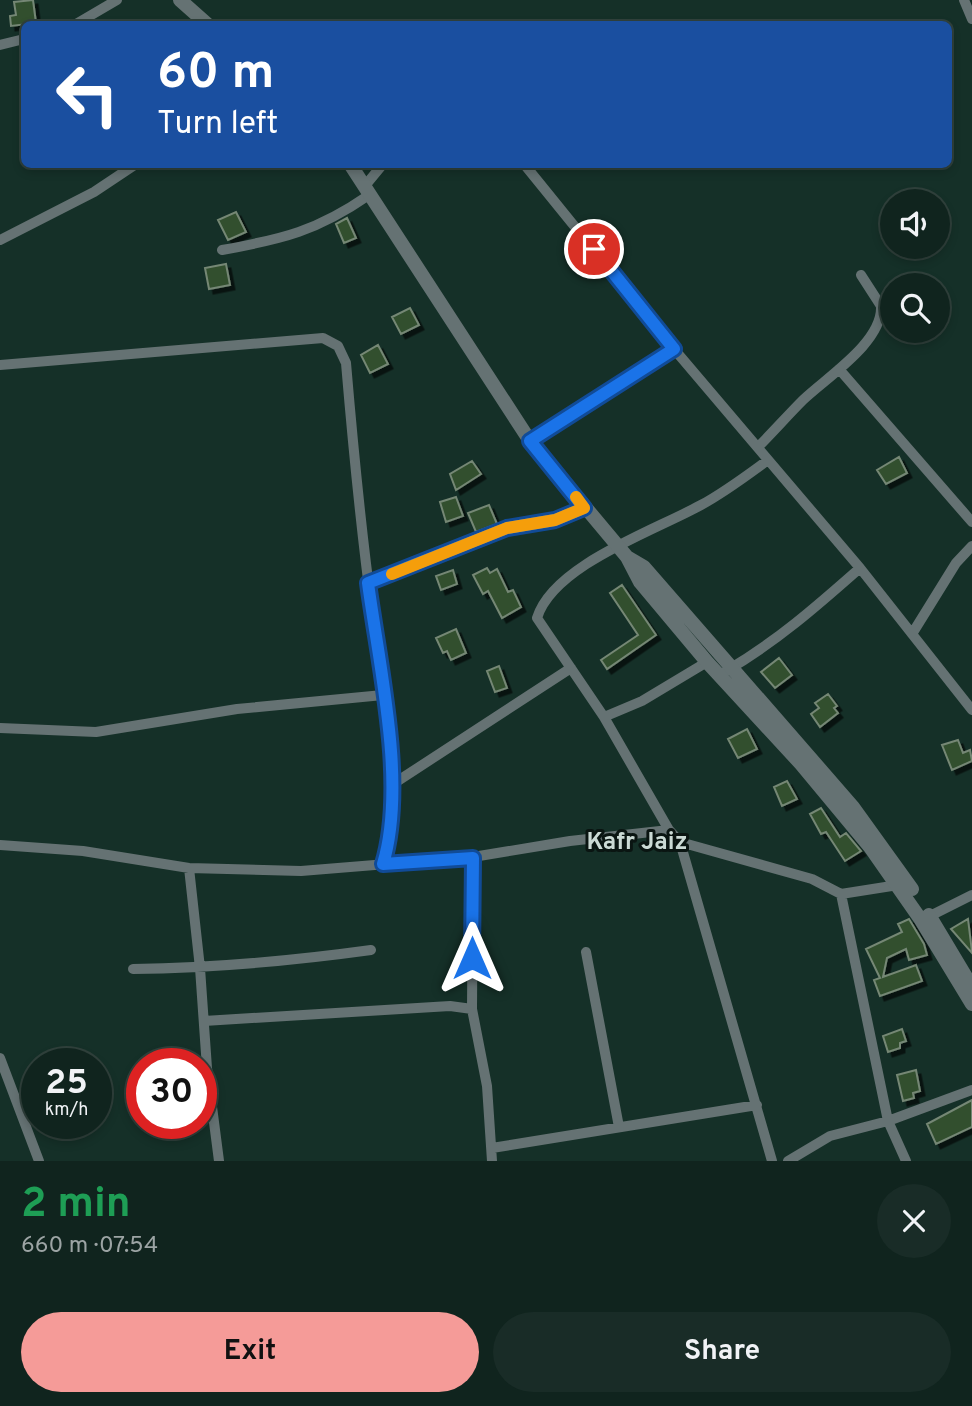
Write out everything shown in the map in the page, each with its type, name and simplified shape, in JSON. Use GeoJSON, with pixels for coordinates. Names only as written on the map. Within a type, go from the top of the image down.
{"type":"FeatureCollection","features":[{"type":"Feature","properties":{"kind":"street"},"geometry":{"type":"LineString","coordinates":[[81,21],[117,0]]}},
{"type":"Feature","properties":{"kind":"street"},"geometry":{"type":"LineString","coordinates":[[180,0],[204,21]]}},
{"type":"Feature","properties":{"kind":"street"},"geometry":{"type":"LineString","coordinates":[[964,0],[972,19]]}},
{"type":"Feature","properties":{"kind":"street"},"geometry":{"type":"LineString","coordinates":[[0,45],[21,40]]}},
{"type":"Feature","properties":{"kind":"street"},"geometry":{"type":"LineString","coordinates":[[0,240],[94,192],[130,168]]}},
{"type":"Feature","properties":{"kind":"street"},"geometry":{"type":"LineString","coordinates":[[353,168],[530,441],[622,552],[640,582],[707,662],[725,671],[853,807],[972,987]]}},
{"type":"Feature","properties":{"kind":"street"},"geometry":{"type":"LineString","coordinates":[[222,250],[307,231],[340,215],[367,191],[381,168]]}},
{"type":"Feature","properties":{"kind":"street"},"geometry":{"type":"LineString","coordinates":[[527,168],[674,349],[860,568],[972,709]]}},
{"type":"Feature","properties":{"kind":"street"},"geometry":{"type":"LineString","coordinates":[[758,447],[862,347],[879,322],[881,306],[861,275]]}},
{"type":"Feature","properties":{"kind":"street"},"geometry":{"type":"LineString","coordinates":[[0,365],[323,338],[332,341],[341,349],[346,363],[368,583],[390,744],[388,836],[383,864]]}},
{"type":"Feature","properties":{"kind":"street"},"geometry":{"type":"LineString","coordinates":[[530,441],[674,349]]}},
{"type":"Feature","properties":{"kind":"street"},"geometry":{"type":"LineString","coordinates":[[839,369],[972,522]]}},
{"type":"Feature","properties":{"kind":"street"},"geometry":{"type":"LineString","coordinates":[[768,460],[703,504],[622,552],[564,581],[537,616],[604,717],[669,830],[680,842],[772,1161]]}},
{"type":"Feature","properties":{"kind":"street"},"geometry":{"type":"LineString","coordinates":[[368,583],[507,528],[555,520],[584,508]]}},
{"type":"Feature","properties":{"kind":"street"},"geometry":{"type":"LineString","coordinates":[[912,634],[956,563],[972,546]]}},
{"type":"Feature","properties":{"kind":"street"},"geometry":{"type":"LineString","coordinates":[[622,552],[644,567],[925,918],[972,1004]]}},
{"type":"Feature","properties":{"kind":"street"},"geometry":{"type":"LineString","coordinates":[[725,671],[790,629],[860,568]]}},
{"type":"Feature","properties":{"kind":"street"},"geometry":{"type":"LineString","coordinates":[[604,717],[642,701],[707,662]]}},
{"type":"Feature","properties":{"kind":"street"},"geometry":{"type":"LineString","coordinates":[[390,786],[570,668]]}},
{"type":"Feature","properties":{"kind":"street"},"geometry":{"type":"LineString","coordinates":[[0,728],[96,732],[237,709],[383,695]]}},
{"type":"Feature","properties":{"kind":"street"},"geometry":{"type":"LineString","coordinates":[[0,845],[71,850],[189,868],[301,871],[473,858],[570,841],[669,830]]}},
{"type":"Feature","properties":{"kind":"street"},"geometry":{"type":"LineString","coordinates":[[680,842],[812,879],[841,894],[898,885]]}},
{"type":"Feature","properties":{"kind":"street"},"geometry":{"type":"LineString","coordinates":[[473,858],[472,1009],[487,1086],[492,1161]]}},
{"type":"Feature","properties":{"kind":"street"},"geometry":{"type":"LineString","coordinates":[[189,868],[219,1161]]}},
{"type":"Feature","properties":{"kind":"street"},"geometry":{"type":"LineString","coordinates":[[841,894],[888,1121],[906,1161]]}},
{"type":"Feature","properties":{"kind":"street"},"geometry":{"type":"LineString","coordinates":[[925,918],[972,895]]}},
{"type":"Feature","properties":{"kind":"street"},"geometry":{"type":"LineString","coordinates":[[133,969],[287,962],[371,950]]}},
{"type":"Feature","properties":{"kind":"street"},"geometry":{"type":"LineString","coordinates":[[586,952],[619,1127]]}},
{"type":"Feature","properties":{"kind":"street"},"geometry":{"type":"LineString","coordinates":[[204,1021],[450,1006],[472,1009]]}},
{"type":"Feature","properties":{"kind":"street"},"geometry":{"type":"LineString","coordinates":[[0,1058],[39,1161]]}},
{"type":"Feature","properties":{"kind":"street"},"geometry":{"type":"LineString","coordinates":[[788,1161],[830,1136],[888,1121],[972,1090]]}},
{"type":"Feature","properties":{"kind":"street"},"geometry":{"type":"LineString","coordinates":[[492,1148],[757,1105]]}},
{"type":"Feature","properties":{"kind":"building"},"geometry":{"type":"Polygon","coordinates":[[[33,0],[36,21],[21,21],[21,25],[11,26],[10,16],[16,15],[14,2],[33,0]]]}},
{"type":"Feature","properties":{"kind":"building"},"geometry":{"type":"Polygon","coordinates":[[[236,212],[246,232],[228,240],[218,220],[236,212]]]}},
{"type":"Feature","properties":{"kind":"building"},"geometry":{"type":"Polygon","coordinates":[[[347,218],[356,238],[344,243],[336,224],[347,218]]]}},
{"type":"Feature","properties":{"kind":"building"},"geometry":{"type":"Polygon","coordinates":[[[226,264],[230,285],[209,289],[205,268],[226,264]]]}},
{"type":"Feature","properties":{"kind":"building"},"geometry":{"type":"Polygon","coordinates":[[[410,308],[419,325],[401,334],[392,317],[410,308]]]}},
{"type":"Feature","properties":{"kind":"building"},"geometry":{"type":"Polygon","coordinates":[[[378,345],[388,364],[370,373],[361,355],[378,345]]]}},
{"type":"Feature","properties":{"kind":"building"},"geometry":{"type":"Polygon","coordinates":[[[899,457],[907,473],[886,484],[877,470],[899,457]]]}},
{"type":"Feature","properties":{"kind":"building"},"geometry":{"type":"Polygon","coordinates":[[[472,461],[481,474],[456,490],[450,474],[472,461]]]}},
{"type":"Feature","properties":{"kind":"building"},"geometry":{"type":"Polygon","coordinates":[[[456,497],[463,516],[446,522],[440,502],[456,497]]]}},
{"type":"Feature","properties":{"kind":"building"},"geometry":{"type":"Polygon","coordinates":[[[489,505],[497,524],[476,532],[468,513],[489,505]]]}},
{"type":"Feature","properties":{"kind":"building"},"geometry":{"type":"Polygon","coordinates":[[[487,568],[490,573],[497,569],[508,592],[513,590],[521,607],[502,618],[488,591],[483,594],[473,575],[487,568]]]}},
{"type":"Feature","properties":{"kind":"building"},"geometry":{"type":"Polygon","coordinates":[[[453,570],[457,584],[441,590],[436,576],[453,570]]]}},
{"type":"Feature","properties":{"kind":"building"},"geometry":{"type":"Polygon","coordinates":[[[622,585],[656,635],[607,669],[601,660],[638,635],[610,593],[622,585]]]}},
{"type":"Feature","properties":{"kind":"building"},"geometry":{"type":"Polygon","coordinates":[[[456,629],[466,653],[451,660],[447,651],[443,653],[436,638],[456,629]]]}},
{"type":"Feature","properties":{"kind":"building"},"geometry":{"type":"Polygon","coordinates":[[[779,658],[792,675],[775,688],[761,672],[779,658]]]}},
{"type":"Feature","properties":{"kind":"building"},"geometry":{"type":"Polygon","coordinates":[[[499,666],[507,688],[495,692],[487,671],[499,666]]]}},
{"type":"Feature","properties":{"kind":"building"},"geometry":{"type":"Polygon","coordinates":[[[828,694],[837,706],[834,708],[838,713],[820,727],[811,714],[819,708],[815,703],[828,694]]]}},
{"type":"Feature","properties":{"kind":"building"},"geometry":{"type":"Polygon","coordinates":[[[747,729],[757,749],[738,758],[728,739],[747,729]]]}},
{"type":"Feature","properties":{"kind":"building"},"geometry":{"type":"Polygon","coordinates":[[[958,740],[963,753],[970,750],[972,761],[952,770],[942,745],[958,740]]]}},
{"type":"Feature","properties":{"kind":"building"},"geometry":{"type":"Polygon","coordinates":[[[787,781],[797,799],[782,806],[774,787],[787,781]]]}},
{"type":"Feature","properties":{"kind":"building"},"geometry":{"type":"Polygon","coordinates":[[[821,808],[840,837],[846,833],[861,851],[845,861],[826,832],[821,834],[810,814],[821,808]]]}},
{"type":"Feature","properties":{"kind":"building"},"geometry":{"type":"Polygon","coordinates":[[[909,919],[924,944],[927,955],[909,960],[906,949],[887,958],[883,977],[916,965],[922,981],[880,996],[874,980],[880,978],[866,949],[902,932],[898,924],[909,919]]]}},
{"type":"Feature","properties":{"kind":"building"},"geometry":{"type":"Polygon","coordinates":[[[968,919],[972,952],[972,953],[951,929],[968,919]]]}},
{"type":"Feature","properties":{"kind":"building"},"geometry":{"type":"Polygon","coordinates":[[[902,1029],[906,1041],[900,1043],[900,1048],[888,1052],[883,1036],[902,1029]]]}},
{"type":"Feature","properties":{"kind":"building"},"geometry":{"type":"Polygon","coordinates":[[[916,1070],[920,1091],[913,1093],[914,1098],[903,1101],[897,1075],[916,1070]]]}},
{"type":"Feature","properties":{"kind":"building"},"geometry":{"type":"Polygon","coordinates":[[[972,1100],[972,1127],[936,1144],[927,1124],[972,1100]]]}},
{"type":"Feature","properties":{"kind":"slow traffic"},"geometry":{"type":"LineString","coordinates":[[392,574],[507,528],[555,520],[584,508],[576,497]]}},
{"type":"Feature","properties":{"kind":"district","name":"Kafr Jaiz"},"geometry":{"type":"Point","coordinates":[637,841]}},
{"type":"Feature","properties":{"kind":"route"},"geometry":{"type":"LineString","coordinates":[[472,958],[473,858],[383,864],[387,850],[390,809],[390,744],[368,583],[507,528],[555,520],[584,508],[530,441],[674,349],[594,249]]}}]}
